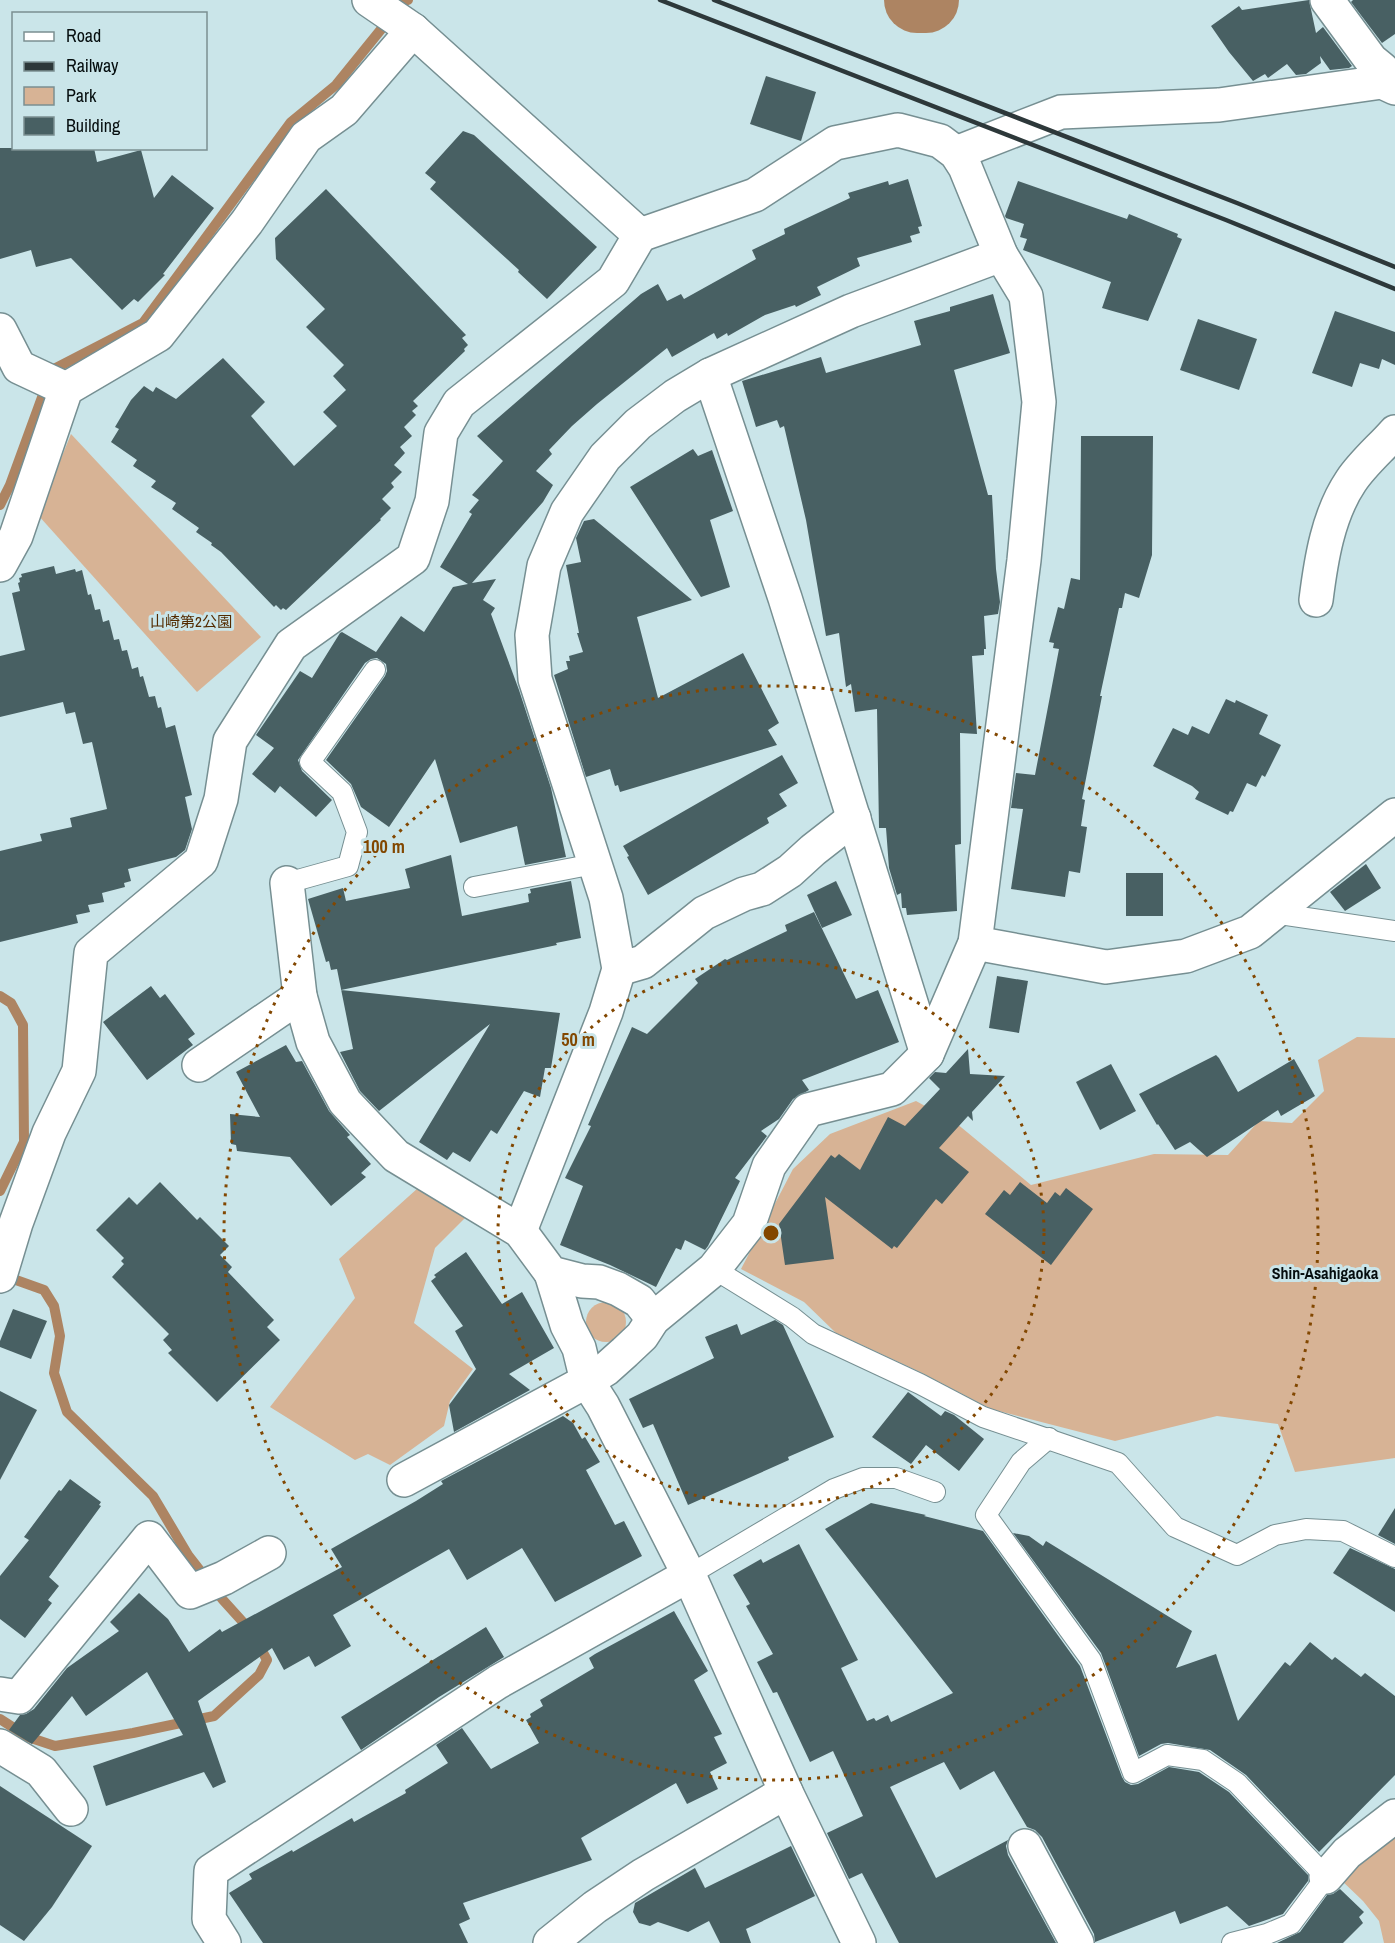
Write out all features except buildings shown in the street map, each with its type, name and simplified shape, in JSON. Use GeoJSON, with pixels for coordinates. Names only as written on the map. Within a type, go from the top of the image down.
{"type":"FeatureCollection","features":[{"type":"Feature","properties":{"kind":"street"},"geometry":{"type":"LineString","coordinates":[[369,0],[413,30],[640,235]]}},
{"type":"Feature","properties":{"kind":"street"},"geometry":{"type":"LineString","coordinates":[[1327,0],[1371,60],[1389,74]]}},
{"type":"Feature","properties":{"kind":"street"},"geometry":{"type":"LineString","coordinates":[[0,565],[16,536],[66,389],[158,335],[247,222],[306,137],[345,110],[413,30]]}},
{"type":"Feature","properties":{"kind":"street"},"geometry":{"type":"LineString","coordinates":[[956,153],[1061,112],[1219,105],[1389,74]]}},
{"type":"Feature","properties":{"kind":"street"},"geometry":{"type":"LineString","coordinates":[[0,1276],[16,1223],[49,1133],[79,1071],[91,953],[201,861],[221,799],[230,741],[291,645],[413,558],[432,501],[441,433],[459,403],[612,281],[640,235],[755,195],[835,143],[898,130],[940,141],[956,153],[964,167],[1001,255],[1026,296],[1039,402],[1024,560],[975,943],[927,1054],[892,1089],[808,1110],[769,1166],[749,1224],[714,1269],[653,1319],[642,1336],[626,1352],[587,1381],[404,1480]]}},
{"type":"Feature","properties":{"kind":"street"},"geometry":{"type":"LineString","coordinates":[[520,1231],[606,1012],[619,969],[606,898],[535,679],[532,635],[544,566],[567,512],[605,457],[638,424],[675,396],[710,375],[851,311],[1001,255]]}},
{"type":"Feature","properties":{"kind":"street"},"geometry":{"type":"LineString","coordinates":[[0,330],[20,367],[66,389]]}},
{"type":"Feature","properties":{"kind":"street"},"geometry":{"type":"LineString","coordinates":[[710,375],[785,598],[927,1054]]}},
{"type":"Feature","properties":{"kind":"street"},"geometry":{"type":"LineString","coordinates":[[1316,600],[1320,570],[1334,513],[1352,481],[1395,432]]}},
{"type":"Feature","properties":{"kind":"street"},"geometry":{"type":"LineString","coordinates":[[975,943],[1106,967],[1186,956],[1250,933],[1395,815]]}},
{"type":"Feature","properties":{"kind":"street"},"geometry":{"type":"LineString","coordinates":[[619,969],[643,962],[704,913],[744,894],[762,889],[790,871],[854,818]]}},
{"type":"Feature","properties":{"kind":"street"},"geometry":{"type":"LineString","coordinates":[[288,883],[300,996],[313,1042],[345,1102],[396,1156],[520,1231],[551,1273],[567,1325],[579,1348],[587,1381],[603,1406],[689,1575],[786,1792],[859,1943]]}},
{"type":"Feature","properties":{"kind":"street"},"geometry":{"type":"LineString","coordinates":[[199,1065],[300,996]]}},
{"type":"Feature","properties":{"kind":"street"},"geometry":{"type":"LineString","coordinates":[[551,1273],[582,1281],[599,1282],[618,1289],[639,1301],[653,1319]]}},
{"type":"Feature","properties":{"kind":"street"},"geometry":{"type":"LineString","coordinates":[[0,1694],[19,1697],[149,1538],[190,1592],[224,1578],[269,1553]]}},
{"type":"Feature","properties":{"kind":"street"},"geometry":{"type":"LineString","coordinates":[[224,1943],[209,1919],[211,1871],[498,1682],[689,1575]]}},
{"type":"Feature","properties":{"kind":"street"},"geometry":{"type":"LineString","coordinates":[[0,1746],[41,1771],[71,1809]]}},
{"type":"Feature","properties":{"kind":"street"},"geometry":{"type":"LineString","coordinates":[[550,1943],[595,1907],[643,1875],[786,1792]]}},
{"type":"Feature","properties":{"kind":"street"},"geometry":{"type":"LineString","coordinates":[[1326,1876],[1347,1853],[1395,1816]]}},
{"type":"Feature","properties":{"kind":"street"},"geometry":{"type":"LineString","coordinates":[[1025,1846],[1077,1943]]}},
{"type":"Feature","properties":{"kind":"lane"},"geometry":{"type":"LineString","coordinates":[[288,883],[348,866],[357,832],[342,792],[310,762],[375,670]]}},
{"type":"Feature","properties":{"kind":"lane"},"geometry":{"type":"LineString","coordinates":[[474,887],[594,864]]}},
{"type":"Feature","properties":{"kind":"lane"},"geometry":{"type":"LineString","coordinates":[[1273,913],[1395,931]]}},
{"type":"Feature","properties":{"kind":"lane"},"geometry":{"type":"LineString","coordinates":[[714,1269],[792,1317],[813,1334],[920,1384],[983,1417],[1118,1463],[1175,1527],[1237,1556],[1275,1535],[1306,1529],[1343,1531],[1395,1557]]}},
{"type":"Feature","properties":{"kind":"lane"},"geometry":{"type":"LineString","coordinates":[[1049,1438],[1021,1462],[986,1515],[1091,1660],[1133,1773],[1167,1755],[1203,1760],[1237,1783],[1326,1876],[1291,1924],[1267,1935],[1232,1943]]}},
{"type":"Feature","properties":{"kind":"lane"},"geometry":{"type":"LineString","coordinates":[[689,1575],[834,1489],[863,1478],[896,1478],[935,1492]]}},
{"type":"Feature","properties":{"kind":"green space","name":"山崎第2公園"},"geometry":{"type":"Polygon","coordinates":[[[71,434],[261,637],[197,692],[38,515],[71,434]]]}},
{"type":"Feature","properties":{"kind":"green space"},"geometry":{"type":"Polygon","coordinates":[[[1357,1037],[1395,1038],[1395,1458],[1295,1472],[1278,1424],[1217,1416],[1115,1441],[991,1409],[920,1372],[836,1333],[804,1302],[741,1269],[793,1169],[830,1134],[916,1101],[956,1123],[1031,1185],[1154,1154],[1228,1155],[1259,1121],[1292,1123],[1324,1091],[1318,1060],[1357,1037]]]}},
{"type":"Feature","properties":{"kind":"green space"},"geometry":{"type":"Polygon","coordinates":[[[418,1188],[466,1217],[435,1248],[414,1323],[473,1369],[450,1401],[444,1426],[390,1465],[368,1454],[355,1460],[270,1407],[355,1298],[339,1259],[418,1188]]]}},
{"type":"Feature","properties":{"kind":"green space"},"geometry":{"type":"Polygon","coordinates":[[[606,1302],[614,1303],[620,1308],[625,1314],[625,1330],[620,1336],[614,1341],[606,1342],[598,1341],[592,1336],[587,1330],[586,1322],[587,1314],[592,1308],[598,1303],[606,1302]]]}},
{"type":"Feature","properties":{"kind":"green space"},"geometry":{"type":"Polygon","coordinates":[[[1395,1828],[1395,1943],[1384,1943],[1379,1921],[1363,1901],[1339,1878],[1395,1828]]]}},
{"type":"Feature","properties":{"kind":"waterway"},"geometry":{"type":"LineString","coordinates":[[0,505],[10,485],[52,370],[143,323],[291,122],[336,85],[404,1],[408,0]]}},
{"type":"Feature","properties":{"kind":"waterway"},"geometry":{"type":"LineString","coordinates":[[917,0],[926,0]]}},
{"type":"Feature","properties":{"kind":"waterway"},"geometry":{"type":"LineString","coordinates":[[0,996],[11,1003],[23,1025],[24,1142],[0,1191]]}},
{"type":"Feature","properties":{"kind":"waterway"},"geometry":{"type":"LineString","coordinates":[[0,1719],[28,1737],[55,1746],[214,1716],[259,1675],[267,1660],[251,1631],[188,1555],[153,1496],[67,1412],[54,1373],[60,1336],[54,1306],[44,1290],[16,1280],[8,1270]]}},
{"type":"Feature","properties":{"kind":"railway"},"geometry":{"type":"LineString","coordinates":[[660,0],[1226,220],[1395,289]]}},
{"type":"Feature","properties":{"kind":"railway"},"geometry":{"type":"LineString","coordinates":[[714,0],[1237,203],[1395,267]]}},
{"type":"Feature","properties":{"kind":"district","name":"Shin-Asahigaoka"},"geometry":{"type":"Point","coordinates":[1325,1273]}}]}
